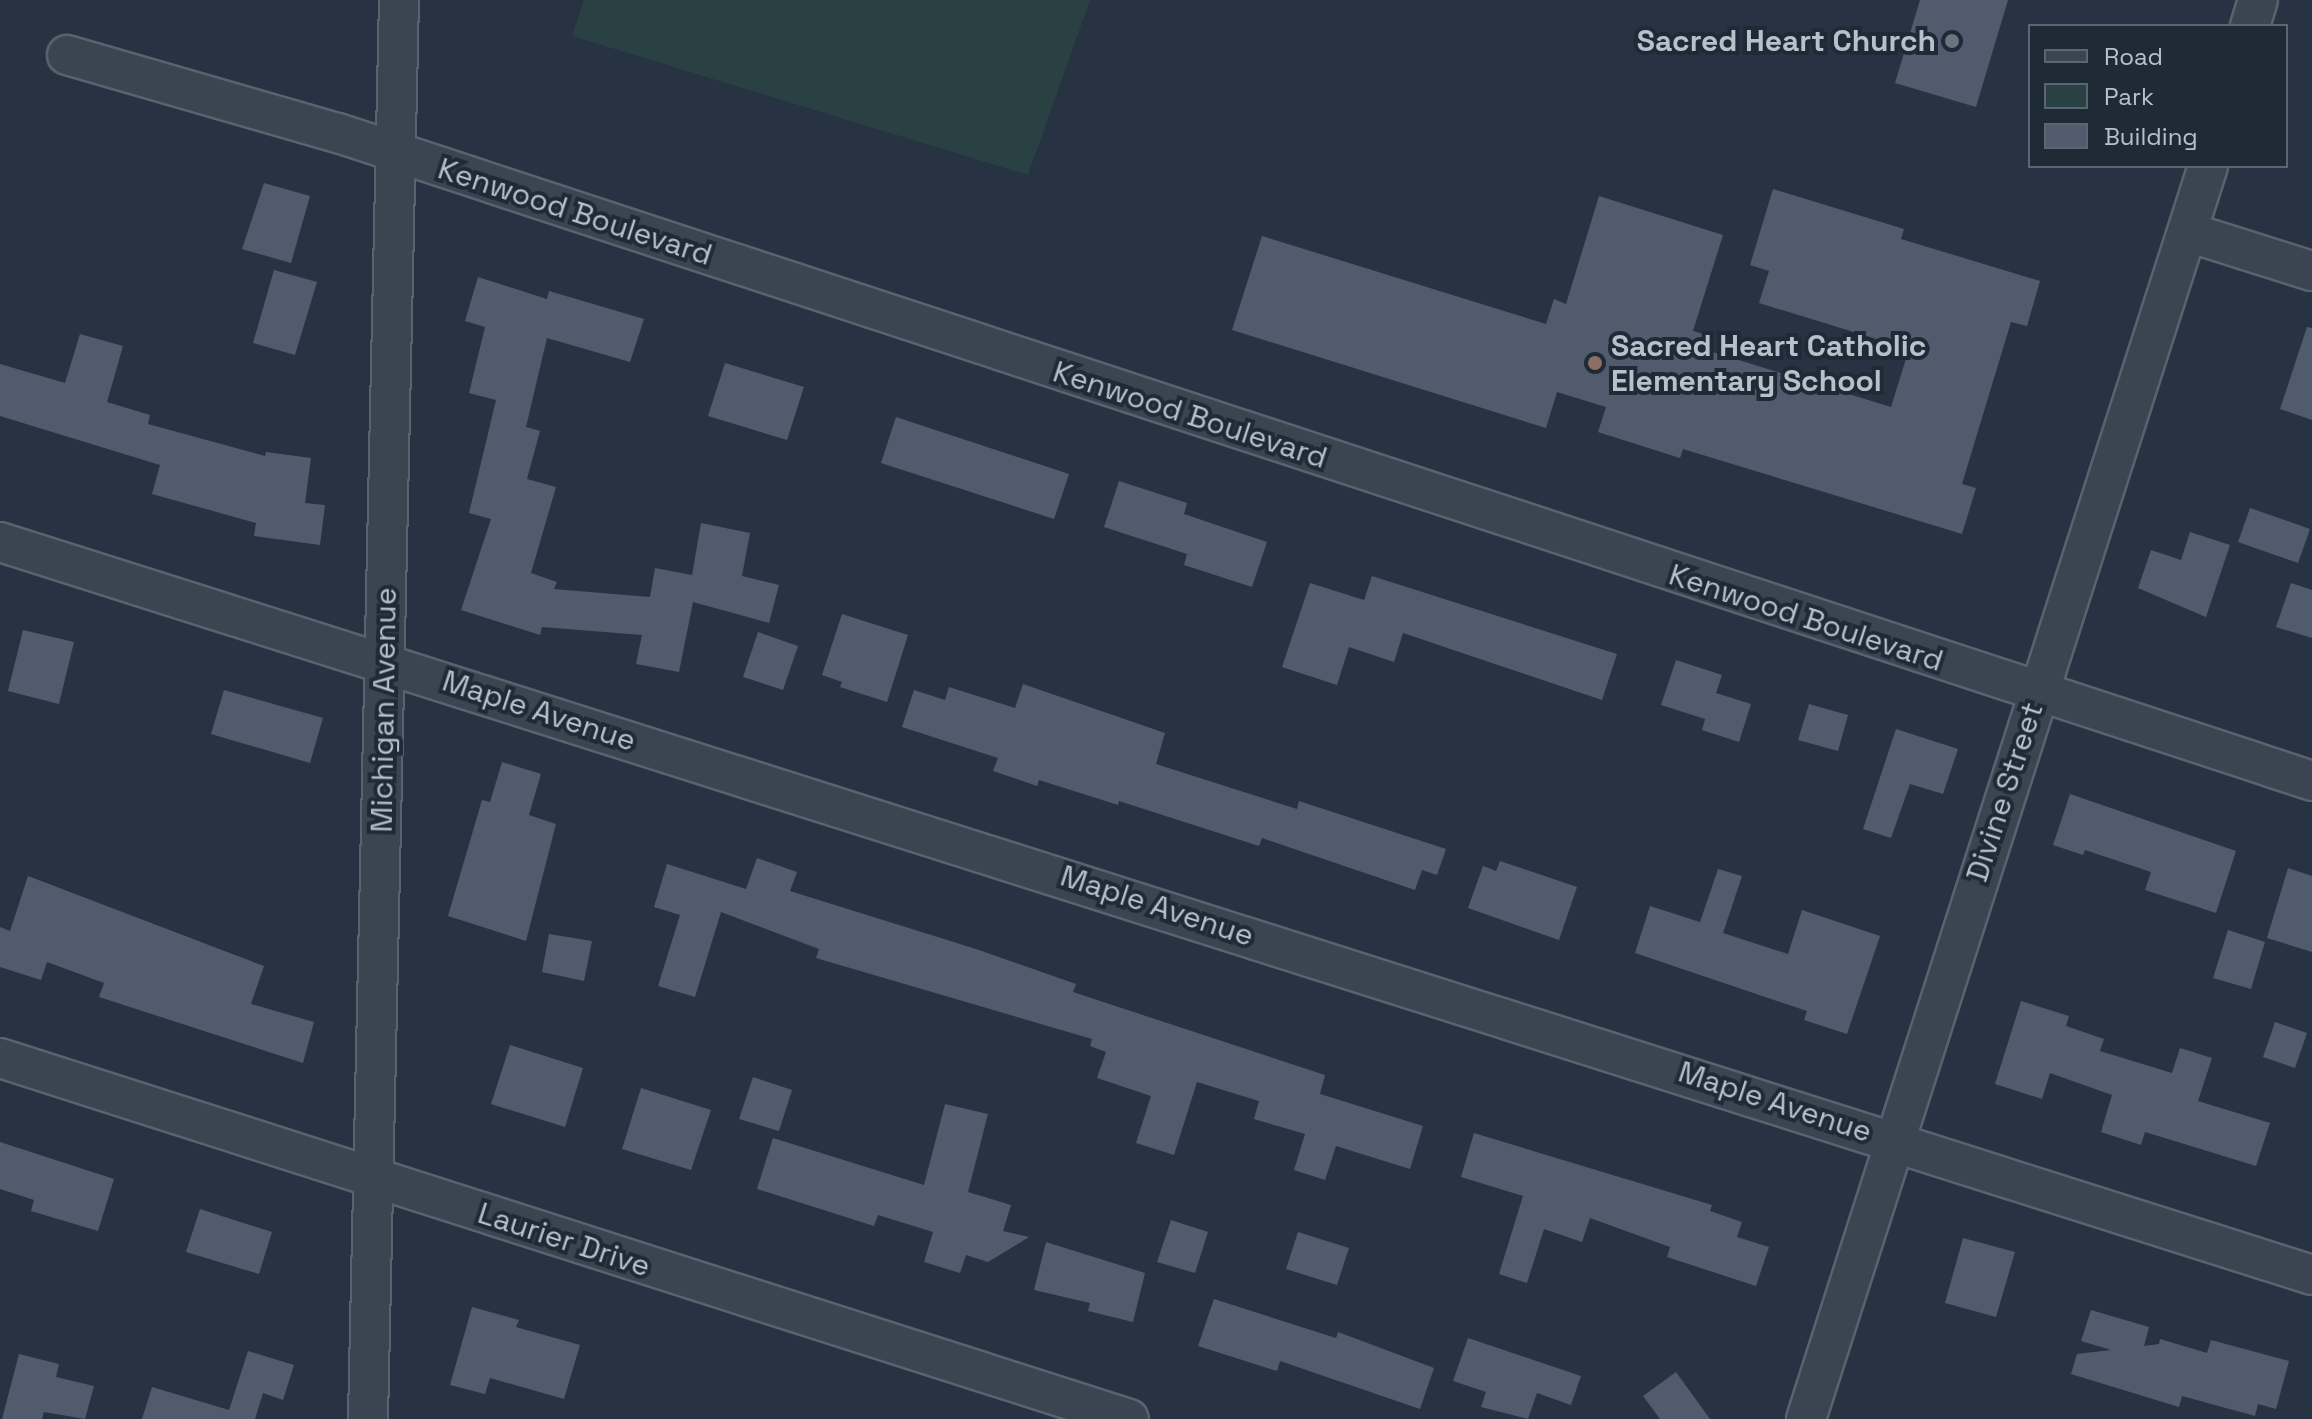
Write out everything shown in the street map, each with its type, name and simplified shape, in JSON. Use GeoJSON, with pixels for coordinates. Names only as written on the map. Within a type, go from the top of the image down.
{"type":"FeatureCollection","features":[{"type":"Feature","properties":{"kind":"street","name":"Michigan Avenue"},"geometry":{"type":"LineString","coordinates":[[368,1419],[399,0]]}},
{"type":"Feature","properties":{"kind":"street"},"geometry":{"type":"LineString","coordinates":[[2251,24],[2258,0]]}},
{"type":"Feature","properties":{"kind":"street","name":"Kenwood Boulevard"},"geometry":{"type":"LineString","coordinates":[[67,55],[396,153],[2037,694],[2312,781]]}},
{"type":"Feature","properties":{"kind":"street","name":"Divine Street"},"geometry":{"type":"LineString","coordinates":[[1806,1419],[2207,168]]}},
{"type":"Feature","properties":{"kind":"street"},"geometry":{"type":"LineString","coordinates":[[2188,232],[2312,271]]}},
{"type":"Feature","properties":{"kind":"street","name":"Maple Avenue"},"geometry":{"type":"LineString","coordinates":[[0,542],[1894,1139],[2312,1275]]}},
{"type":"Feature","properties":{"kind":"street","name":"Laurier Drive"},"geometry":{"type":"LineString","coordinates":[[0,1058],[1129,1419]]}},
{"type":"Feature","properties":{"kind":"green space"},"geometry":{"type":"Polygon","coordinates":[[[584,0],[1090,0],[1028,175],[572,36],[584,0]]]}},
{"type":"Feature","properties":{"kind":"building","name":"Sacred Heart Church"},"geometry":{"type":"Polygon","coordinates":[[[1920,0],[2008,0],[1976,107],[1895,83],[1920,0]]]}},
{"type":"Feature","properties":{"kind":"building"},"geometry":{"type":"Polygon","coordinates":[[[264,183],[310,196],[291,263],[242,249],[264,183]]]}},
{"type":"Feature","properties":{"kind":"building","name":"Sacred Heart Catholic Elementary School"},"geometry":{"type":"Polygon","coordinates":[[[1773,189],[1904,229],[1901,239],[2040,281],[2027,326],[2011,322],[1962,484],[1976,488],[1962,534],[1683,449],[1680,458],[1598,432],[1606,407],[1557,392],[1546,428],[1232,330],[1262,236],[1546,324],[1554,299],[1566,304],[1599,196],[1723,235],[1693,331],[1710,336],[1706,350],[1891,407],[1909,349],[1759,303],[1769,271],[1750,265],[1773,189]]]}},
{"type":"Feature","properties":{"kind":"building"},"geometry":{"type":"Polygon","coordinates":[[[274,270],[317,282],[295,355],[253,343],[274,270]]]}},
{"type":"Feature","properties":{"kind":"building"},"geometry":{"type":"Polygon","coordinates":[[[478,277],[547,299],[549,291],[644,319],[630,362],[547,338],[526,427],[540,431],[527,479],[556,487],[531,573],[557,582],[554,589],[650,597],[655,568],[692,575],[701,523],[750,533],[742,576],[779,585],[769,623],[693,602],[679,672],[636,664],[642,635],[542,627],[540,635],[461,610],[491,519],[469,513],[496,400],[469,393],[485,327],[465,321],[478,277]]]}},
{"type":"Feature","properties":{"kind":"building"},"geometry":{"type":"Polygon","coordinates":[[[2307,327],[2312,328],[2312,420],[2280,409],[2307,327]]]}},
{"type":"Feature","properties":{"kind":"building"},"geometry":{"type":"Polygon","coordinates":[[[80,334],[123,346],[107,402],[150,415],[148,424],[265,456],[266,452],[311,458],[305,503],[325,505],[320,545],[254,536],[256,523],[152,494],[160,465],[0,416],[0,364],[65,383],[80,334]]]}},
{"type":"Feature","properties":{"kind":"building"},"geometry":{"type":"Polygon","coordinates":[[[725,363],[804,387],[787,440],[708,416],[725,363]]]}},
{"type":"Feature","properties":{"kind":"building"},"geometry":{"type":"Polygon","coordinates":[[[896,417],[1069,474],[1054,519],[881,463],[896,417]]]}},
{"type":"Feature","properties":{"kind":"building"},"geometry":{"type":"Polygon","coordinates":[[[1119,481],[1187,503],[1184,514],[1267,542],[1252,587],[1184,565],[1187,554],[1104,527],[1119,481]]]}},
{"type":"Feature","properties":{"kind":"building"},"geometry":{"type":"Polygon","coordinates":[[[2250,508],[2310,529],[2298,563],[2238,542],[2250,508]]]}},
{"type":"Feature","properties":{"kind":"building"},"geometry":{"type":"Polygon","coordinates":[[[2190,532],[2230,545],[2206,617],[2138,588],[2151,550],[2181,560],[2190,532]]]}},
{"type":"Feature","properties":{"kind":"building"},"geometry":{"type":"Polygon","coordinates":[[[1372,576],[1617,654],[1602,700],[1403,633],[1394,662],[1349,647],[1337,685],[1282,667],[1310,583],[1364,600],[1372,576]]]}},
{"type":"Feature","properties":{"kind":"building"},"geometry":{"type":"Polygon","coordinates":[[[2291,583],[2312,590],[2312,638],[2276,627],[2291,583]]]}},
{"type":"Feature","properties":{"kind":"building"},"geometry":{"type":"Polygon","coordinates":[[[842,614],[908,635],[887,702],[840,687],[842,682],[822,675],[842,614]]]}},
{"type":"Feature","properties":{"kind":"building"},"geometry":{"type":"Polygon","coordinates":[[[23,630],[74,642],[59,704],[8,691],[23,630]]]}},
{"type":"Feature","properties":{"kind":"building"},"geometry":{"type":"Polygon","coordinates":[[[758,632],[798,646],[783,690],[743,677],[758,632]]]}},
{"type":"Feature","properties":{"kind":"building"},"geometry":{"type":"Polygon","coordinates":[[[1676,660],[1722,675],[1716,693],[1751,704],[1739,742],[1702,730],[1705,719],[1661,705],[1676,660]]]}},
{"type":"Feature","properties":{"kind":"building"},"geometry":{"type":"Polygon","coordinates":[[[1023,684],[1165,733],[1156,764],[1297,809],[1299,801],[1446,849],[1437,875],[1422,870],[1415,890],[1262,838],[1259,846],[1119,801],[1118,805],[1039,780],[1037,786],[993,771],[998,758],[902,727],[914,690],[945,700],[949,687],[1015,708],[1023,684]]]}},
{"type":"Feature","properties":{"kind":"building"},"geometry":{"type":"Polygon","coordinates":[[[224,690],[323,718],[310,763],[211,734],[224,690]]]}},
{"type":"Feature","properties":{"kind":"building"},"geometry":{"type":"Polygon","coordinates":[[[1809,704],[1848,715],[1838,751],[1798,740],[1809,704]]]}},
{"type":"Feature","properties":{"kind":"building"},"geometry":{"type":"Polygon","coordinates":[[[1896,729],[1958,749],[1943,794],[1910,784],[1891,838],[1863,829],[1896,729]]]}},
{"type":"Feature","properties":{"kind":"building"},"geometry":{"type":"Polygon","coordinates":[[[502,762],[541,774],[529,815],[556,824],[526,941],[448,916],[482,800],[490,802],[502,762]]]}},
{"type":"Feature","properties":{"kind":"building"},"geometry":{"type":"Polygon","coordinates":[[[2070,794],[2236,851],[2216,913],[2145,890],[2151,872],[2085,850],[2083,855],[2053,845],[2070,794]]]}},
{"type":"Feature","properties":{"kind":"building"},"geometry":{"type":"Polygon","coordinates":[[[757,858],[797,872],[790,891],[976,949],[1076,984],[1073,992],[1325,1075],[1320,1094],[1423,1126],[1410,1169],[1336,1146],[1325,1180],[1294,1170],[1305,1134],[1254,1119],[1259,1101],[1197,1082],[1174,1155],[1136,1143],[1151,1096],[1097,1078],[1106,1052],[1090,1046],[1092,1039],[816,958],[819,949],[721,912],[695,997],[658,986],[680,915],[654,907],[667,864],[746,889],[757,858]]]}},
{"type":"Feature","properties":{"kind":"building"},"geometry":{"type":"Polygon","coordinates":[[[1500,861],[1577,887],[1559,940],[1468,908],[1483,866],[1496,871],[1500,861]]]}},
{"type":"Feature","properties":{"kind":"building"},"geometry":{"type":"Polygon","coordinates":[[[2288,868],[2312,876],[2312,952],[2267,938],[2288,868]]]}},
{"type":"Feature","properties":{"kind":"building"},"geometry":{"type":"Polygon","coordinates":[[[1718,869],[1742,876],[1723,933],[1788,954],[1802,910],[1880,936],[1847,1034],[1804,1020],[1807,1011],[1635,953],[1650,906],[1700,922],[1718,869]]]}},
{"type":"Feature","properties":{"kind":"building"},"geometry":{"type":"Polygon","coordinates":[[[28,876],[264,966],[251,1004],[314,1022],[303,1063],[99,997],[104,983],[47,962],[41,980],[0,967],[0,927],[10,931],[28,876]]]}},
{"type":"Feature","properties":{"kind":"building"},"geometry":{"type":"Polygon","coordinates":[[[2228,930],[2265,942],[2251,989],[2213,978],[2228,930]]]}},
{"type":"Feature","properties":{"kind":"building"},"geometry":{"type":"Polygon","coordinates":[[[549,934],[592,941],[584,981],[542,972],[549,934]]]}},
{"type":"Feature","properties":{"kind":"building"},"geometry":{"type":"Polygon","coordinates":[[[2021,1001],[2069,1016],[2066,1026],[2104,1039],[2100,1051],[2172,1073],[2180,1048],[2212,1058],[2198,1101],[2270,1123],[2256,1166],[2145,1132],[2141,1145],[2101,1132],[2112,1095],[2050,1073],[2042,1099],[1995,1084],[2021,1001]]]}},
{"type":"Feature","properties":{"kind":"building"},"geometry":{"type":"Polygon","coordinates":[[[2275,1022],[2307,1033],[2295,1068],[2263,1057],[2275,1022]]]}},
{"type":"Feature","properties":{"kind":"building"},"geometry":{"type":"Polygon","coordinates":[[[510,1045],[583,1068],[565,1127],[491,1104],[510,1045]]]}},
{"type":"Feature","properties":{"kind":"building"},"geometry":{"type":"Polygon","coordinates":[[[753,1077],[792,1090],[779,1131],[739,1119],[753,1077]]]}},
{"type":"Feature","properties":{"kind":"building"},"geometry":{"type":"Polygon","coordinates":[[[641,1088],[711,1110],[691,1170],[622,1149],[641,1088]]]}},
{"type":"Feature","properties":{"kind":"building"},"geometry":{"type":"Polygon","coordinates":[[[945,1104],[988,1114],[968,1192],[1011,1205],[1003,1231],[1029,1237],[988,1262],[966,1255],[960,1273],[924,1262],[933,1232],[878,1215],[874,1226],[757,1189],[773,1138],[924,1185],[945,1104]]]}},
{"type":"Feature","properties":{"kind":"building"},"geometry":{"type":"Polygon","coordinates":[[[1474,1133],[1712,1205],[1710,1211],[1742,1222],[1737,1237],[1769,1247],[1756,1286],[1667,1257],[1670,1247],[1590,1218],[1582,1242],[1544,1229],[1527,1283],[1499,1274],[1523,1196],[1461,1177],[1474,1133]]]}},
{"type":"Feature","properties":{"kind":"building"},"geometry":{"type":"Polygon","coordinates":[[[0,1142],[114,1179],[98,1231],[31,1211],[34,1200],[0,1189],[0,1142]]]}},
{"type":"Feature","properties":{"kind":"building"},"geometry":{"type":"Polygon","coordinates":[[[200,1209],[272,1232],[259,1274],[186,1252],[200,1209]]]}},
{"type":"Feature","properties":{"kind":"building"},"geometry":{"type":"Polygon","coordinates":[[[1171,1220],[1208,1232],[1195,1273],[1157,1262],[1171,1220]]]}},
{"type":"Feature","properties":{"kind":"building"},"geometry":{"type":"Polygon","coordinates":[[[1298,1232],[1349,1248],[1337,1285],[1286,1269],[1298,1232]]]}},
{"type":"Feature","properties":{"kind":"building"},"geometry":{"type":"Polygon","coordinates":[[[1963,1238],[2015,1252],[1996,1317],[1945,1303],[1963,1238]]]}},
{"type":"Feature","properties":{"kind":"building"},"geometry":{"type":"Polygon","coordinates":[[[1046,1242],[1145,1273],[1133,1322],[1088,1311],[1090,1303],[1034,1290],[1046,1242]]]}},
{"type":"Feature","properties":{"kind":"building"},"geometry":{"type":"Polygon","coordinates":[[[1214,1299],[1336,1338],[1338,1332],[1434,1368],[1420,1409],[1280,1361],[1277,1371],[1198,1346],[1214,1299]]]}},
{"type":"Feature","properties":{"kind":"building"},"geometry":{"type":"Polygon","coordinates":[[[472,1307],[519,1320],[516,1327],[580,1345],[564,1399],[490,1378],[485,1394],[450,1385],[472,1307]]]}},
{"type":"Feature","properties":{"kind":"building"},"geometry":{"type":"Polygon","coordinates":[[[2091,1310],[2149,1327],[2144,1346],[2159,1344],[2160,1339],[2207,1353],[2211,1340],[2289,1361],[2276,1409],[2258,1404],[2255,1416],[2182,1396],[2179,1407],[2071,1374],[2077,1354],[2111,1350],[2081,1341],[2091,1310]]]}},
{"type":"Feature","properties":{"kind":"building"},"geometry":{"type":"Polygon","coordinates":[[[1468,1338],[1581,1376],[1571,1405],[1537,1393],[1528,1419],[1481,1407],[1486,1392],[1453,1381],[1468,1338]]]}},
{"type":"Feature","properties":{"kind":"building"},"geometry":{"type":"Polygon","coordinates":[[[248,1351],[294,1365],[283,1400],[263,1393],[255,1419],[142,1419],[152,1387],[229,1410],[248,1351]]]}},
{"type":"Feature","properties":{"kind":"building"},"geometry":{"type":"Polygon","coordinates":[[[19,1354],[59,1364],[56,1377],[94,1386],[85,1419],[44,1412],[42,1419],[2,1419],[19,1354]]]}},
{"type":"Feature","properties":{"kind":"building"},"geometry":{"type":"Polygon","coordinates":[[[1676,1372],[1710,1419],[1660,1419],[1643,1396],[1676,1372]]]}},
{"type":"Feature","properties":{"kind":"place","name":"Sacred Heart Church"},"geometry":{"type":"Point","coordinates":[1952,41]}},
{"type":"Feature","properties":{"kind":"place","name":"Sacred Heart Catholic Elementary School"},"geometry":{"type":"Point","coordinates":[1595,363]}}]}
